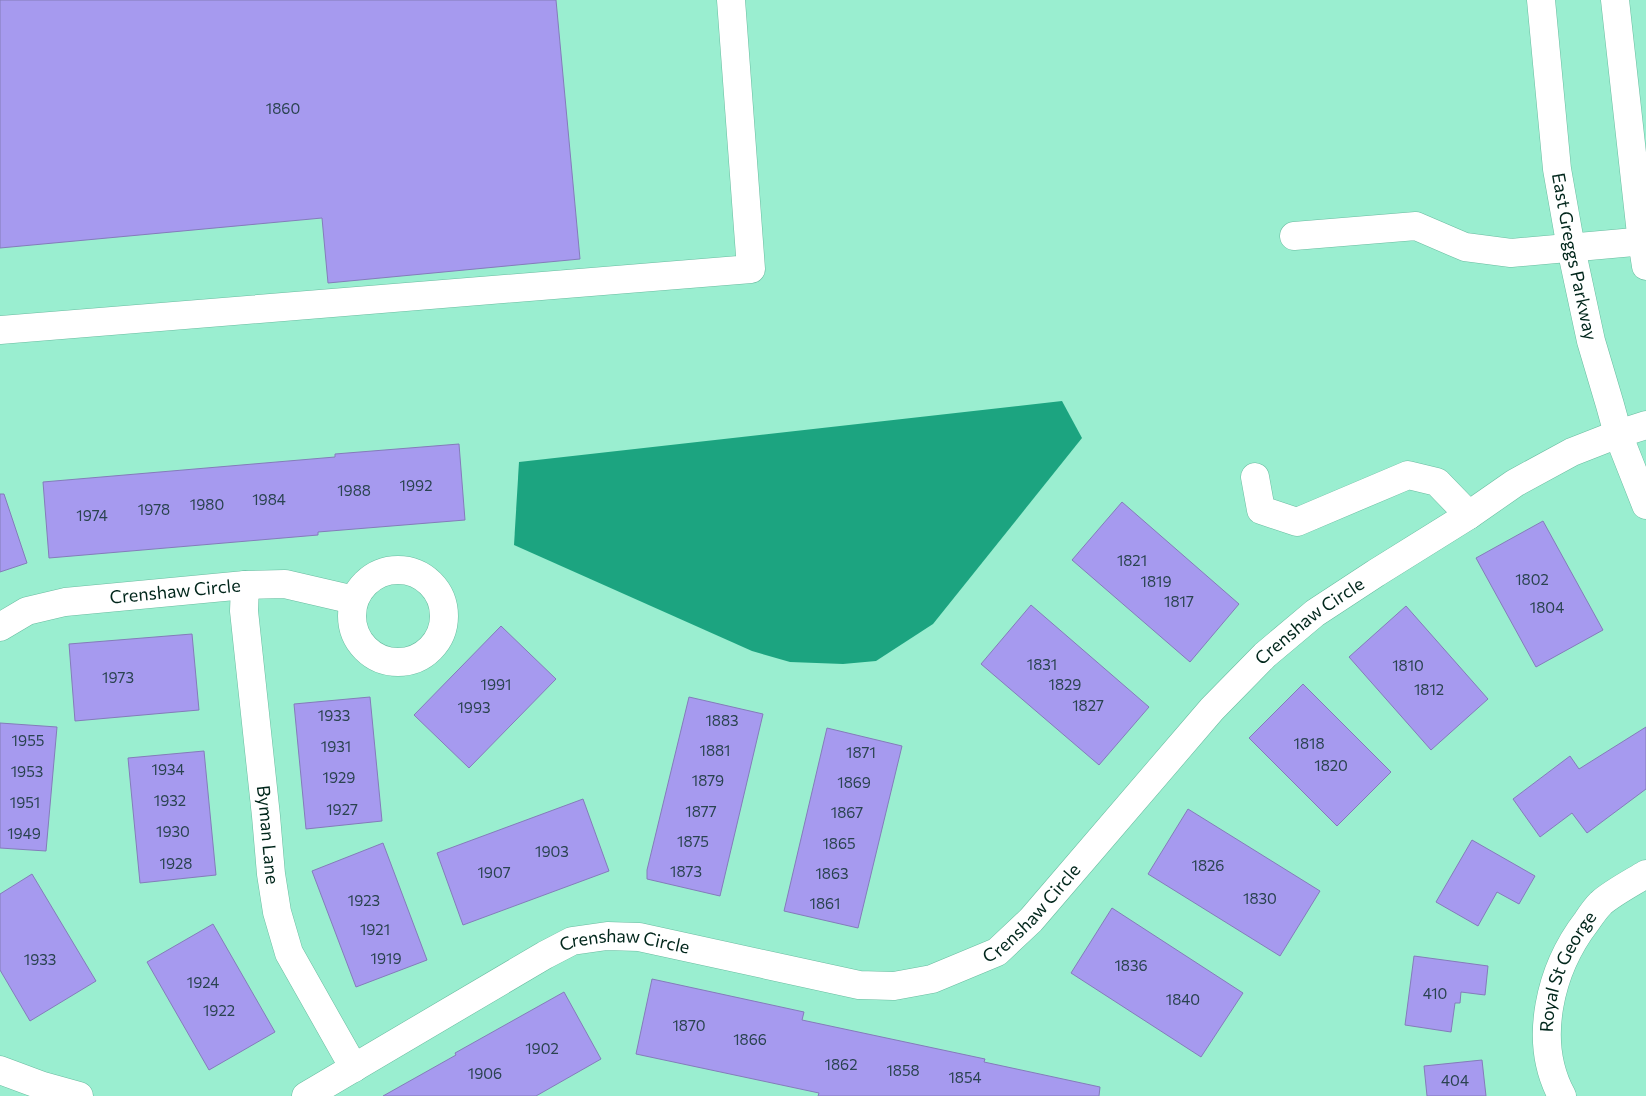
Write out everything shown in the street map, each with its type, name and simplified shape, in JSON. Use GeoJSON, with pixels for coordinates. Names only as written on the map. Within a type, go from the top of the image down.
{"type":"FeatureCollection","features":[{"type":"Feature","properties":{"kind":"street"},"geometry":{"type":"LineString","coordinates":[[0,330],[751,269],[731,0]]}},
{"type":"Feature","properties":{"kind":"street","name":"East Greggs Parkway"},"geometry":{"type":"LineString","coordinates":[[1541,0],[1557,169],[1571,248],[1591,341],[1618,434],[1646,505]]}},
{"type":"Feature","properties":{"kind":"street"},"geometry":{"type":"LineString","coordinates":[[1294,236],[1416,226],[1465,247],[1511,253],[1571,248],[1645,250],[1615,0]]}},
{"type":"Feature","properties":{"kind":"street","name":"Crenshaw Circle"},"geometry":{"type":"LineString","coordinates":[[306,1096],[572,941],[607,936],[639,936],[859,985],[894,986],[932,979],[997,952],[1031,920],[1212,710],[1265,655],[1315,614],[1376,572],[1468,515],[1515,483],[1555,460],[1618,434],[1646,425]]}},
{"type":"Feature","properties":{"kind":"street"},"geometry":{"type":"LineString","coordinates":[[1255,478],[1260,510],[1297,522],[1408,475],[1437,482],[1468,515]]}},
{"type":"Feature","properties":{"kind":"street","name":"Crenshaw Circle"},"geometry":{"type":"LineString","coordinates":[[0,628],[27,611],[65,602],[245,585],[284,584],[354,600]]}},
{"type":"Feature","properties":{"kind":"street","name":"Byman Lane"},"geometry":{"type":"LineString","coordinates":[[245,585],[244,611],[271,874],[277,912],[289,953],[354,1068]]}},
{"type":"Feature","properties":{"kind":"street","name":"Royal St George"},"geometry":{"type":"LineString","coordinates":[[1562,1096],[1554,1082],[1548,1049],[1548,1014],[1553,986],[1578,933],[1601,903],[1646,874]]}},
{"type":"Feature","properties":{"kind":"street"},"geometry":{"type":"LineString","coordinates":[[0,1070],[43,1086],[79,1096]]}},
{"type":"Feature","properties":{"kind":"shaded area"},"geometry":{"type":"Polygon","coordinates":[[[1062,401],[1082,438],[933,624],[876,661],[843,664],[790,662],[752,651],[514,545],[519,462],[1062,401]]]}},
{"type":"Feature","properties":{"kind":"building"},"geometry":{"type":"Polygon","coordinates":[[[0,0],[556,0],[580,259],[328,283],[322,218],[0,248],[0,0]]]}},
{"type":"Feature","properties":{"kind":"building"},"geometry":{"type":"Polygon","coordinates":[[[459,444],[465,520],[318,532],[318,535],[49,558],[43,482],[335,457],[335,454],[459,444]]]}},
{"type":"Feature","properties":{"kind":"building"},"geometry":{"type":"Polygon","coordinates":[[[0,494],[4,494],[27,563],[0,572],[0,494]]]}},
{"type":"Feature","properties":{"kind":"building"},"geometry":{"type":"Polygon","coordinates":[[[1122,502],[1239,604],[1190,662],[1072,560],[1122,502]]]}},
{"type":"Feature","properties":{"kind":"building"},"geometry":{"type":"Polygon","coordinates":[[[1543,521],[1603,630],[1536,667],[1476,558],[1543,521]]]}},
{"type":"Feature","properties":{"kind":"building"},"geometry":{"type":"Polygon","coordinates":[[[1031,605],[1149,707],[1099,765],[981,664],[1031,605]]]}},
{"type":"Feature","properties":{"kind":"building"},"geometry":{"type":"Polygon","coordinates":[[[1406,606],[1488,699],[1431,750],[1349,657],[1406,606]]]}},
{"type":"Feature","properties":{"kind":"building"},"geometry":{"type":"Polygon","coordinates":[[[501,626],[556,679],[469,768],[414,715],[501,626]]]}},
{"type":"Feature","properties":{"kind":"building"},"geometry":{"type":"Polygon","coordinates":[[[192,634],[199,710],[75,721],[69,644],[192,634]]]}},
{"type":"Feature","properties":{"kind":"building"},"geometry":{"type":"Polygon","coordinates":[[[1303,684],[1391,772],[1337,826],[1249,738],[1303,684]]]}},
{"type":"Feature","properties":{"kind":"building"},"geometry":{"type":"Polygon","coordinates":[[[370,697],[382,821],[306,829],[294,704],[370,697]]]}},
{"type":"Feature","properties":{"kind":"building"},"geometry":{"type":"Polygon","coordinates":[[[689,697],[763,714],[720,896],[647,879],[647,870],[689,697]]]}},
{"type":"Feature","properties":{"kind":"building"},"geometry":{"type":"Polygon","coordinates":[[[0,723],[57,727],[46,851],[0,848],[0,723]]]}},
{"type":"Feature","properties":{"kind":"building"},"geometry":{"type":"Polygon","coordinates":[[[1646,727],[1646,789],[1587,833],[1572,813],[1540,837],[1513,799],[1570,756],[1579,769],[1646,727]]]}},
{"type":"Feature","properties":{"kind":"building"},"geometry":{"type":"Polygon","coordinates":[[[827,728],[902,746],[858,928],[784,911],[827,728]]]}},
{"type":"Feature","properties":{"kind":"building"},"geometry":{"type":"Polygon","coordinates":[[[204,751],[216,875],[140,883],[128,758],[204,751]]]}},
{"type":"Feature","properties":{"kind":"building"},"geometry":{"type":"Polygon","coordinates":[[[583,799],[609,871],[463,925],[437,853],[583,799]]]}},
{"type":"Feature","properties":{"kind":"building"},"geometry":{"type":"Polygon","coordinates":[[[1188,809],[1320,891],[1280,956],[1148,874],[1188,809]]]}},
{"type":"Feature","properties":{"kind":"building"},"geometry":{"type":"Polygon","coordinates":[[[1472,840],[1535,876],[1519,904],[1497,892],[1478,926],[1436,902],[1472,840]]]}},
{"type":"Feature","properties":{"kind":"building"},"geometry":{"type":"Polygon","coordinates":[[[383,843],[427,960],[356,987],[312,871],[383,843]]]}},
{"type":"Feature","properties":{"kind":"building"},"geometry":{"type":"Polygon","coordinates":[[[32,874],[96,981],[30,1021],[0,970],[0,894],[32,874]]]}},
{"type":"Feature","properties":{"kind":"building"},"geometry":{"type":"Polygon","coordinates":[[[1112,908],[1243,993],[1201,1057],[1071,973],[1112,908]]]}},
{"type":"Feature","properties":{"kind":"building"},"geometry":{"type":"Polygon","coordinates":[[[213,924],[275,1032],[209,1070],[147,962],[213,924]]]}},
{"type":"Feature","properties":{"kind":"building"},"geometry":{"type":"Polygon","coordinates":[[[1414,956],[1488,966],[1485,995],[1461,992],[1460,1003],[1455,1003],[1451,1032],[1405,1025],[1414,956]]]}},
{"type":"Feature","properties":{"kind":"building"},"geometry":{"type":"Polygon","coordinates":[[[652,979],[804,1012],[802,1020],[985,1059],[984,1062],[1100,1087],[1099,1096],[818,1096],[819,1093],[636,1054],[652,979]]]}},
{"type":"Feature","properties":{"kind":"building"},"geometry":{"type":"Polygon","coordinates":[[[564,992],[601,1059],[536,1096],[383,1096],[456,1055],[455,1053],[564,992]]]}},
{"type":"Feature","properties":{"kind":"building"},"geometry":{"type":"Polygon","coordinates":[[[1482,1060],[1486,1096],[1427,1096],[1424,1066],[1482,1060]]]}}]}
